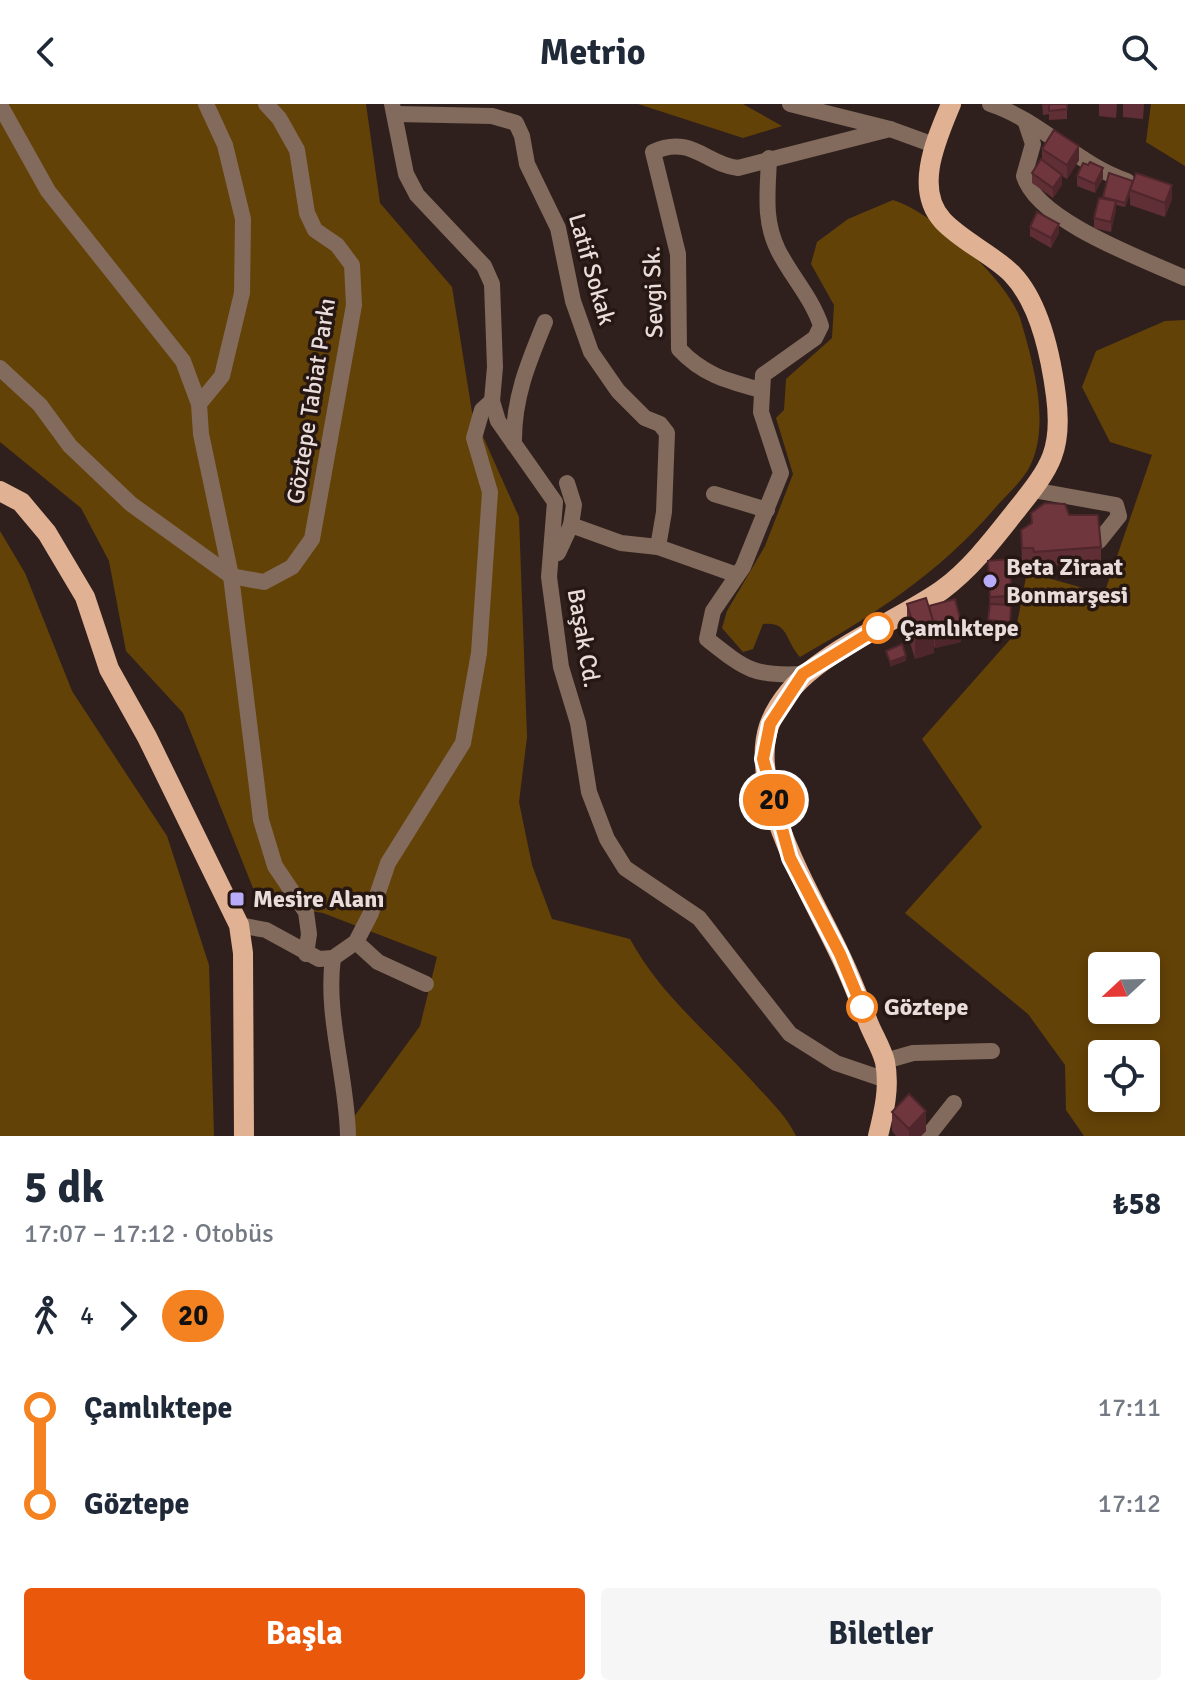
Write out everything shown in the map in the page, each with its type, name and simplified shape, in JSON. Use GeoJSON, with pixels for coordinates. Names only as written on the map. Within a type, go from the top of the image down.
{"type":"FeatureCollection","features":[{"type":"Feature","properties":{"kind":"main road"},"geometry":{"type":"LineString","coordinates":[[878,1136],[885,1106],[885,1070],[840,954],[790,858],[763,759],[770,724],[803,674],[941,590],[966,569],[1033,490],[1055,456],[1060,436],[1056,393],[1036,313],[1012,274],[943,221],[932,206],[928,188],[934,145],[951,104]]}},
{"type":"Feature","properties":{"kind":"main road"},"geometry":{"type":"LineString","coordinates":[[0,491],[21,502],[47,533],[85,597],[109,669],[147,737],[239,925],[243,953],[244,1136]]}},
{"type":"Feature","properties":{"kind":"street"},"geometry":{"type":"LineString","coordinates":[[199,404],[222,376],[242,293],[243,219],[225,145],[206,104]]}},
{"type":"Feature","properties":{"kind":"street","name":"Göztepe Tabiat Parkı"},"geometry":{"type":"LineString","coordinates":[[231,576],[264,582],[292,567],[312,539],[354,305],[352,265],[337,245],[315,230],[307,213],[297,150],[279,118],[266,104]]}},
{"type":"Feature","properties":{"kind":"street"},"geometry":{"type":"LineString","coordinates":[[790,104],[890,129],[934,145]]}},
{"type":"Feature","properties":{"kind":"street"},"geometry":{"type":"LineString","coordinates":[[0,105],[48,191],[127,286],[183,361],[199,404],[201,434],[231,576],[261,820],[275,866],[306,912],[309,934],[306,954]]}},
{"type":"Feature","properties":{"kind":"street"},"geometry":{"type":"LineString","coordinates":[[1002,105],[1108,175],[1141,186]]}},
{"type":"Feature","properties":{"kind":"street","name":"Latif Sokak"},"geometry":{"type":"LineString","coordinates":[[394,109],[492,116],[516,123],[527,164],[558,228],[573,301],[591,352],[618,391],[645,418],[660,424],[667,433],[664,512],[658,547]]}},
{"type":"Feature","properties":{"kind":"street","name":"Başak Cd."},"geometry":{"type":"LineString","coordinates":[[394,109],[406,174],[417,195],[484,266],[492,284],[495,367],[492,401],[498,421],[555,502],[549,577],[561,667],[578,723],[589,792],[607,839],[625,868],[699,918],[790,1034],[836,1063],[885,1070]]}},
{"type":"Feature","properties":{"kind":"street"},"geometry":{"type":"LineString","coordinates":[[1026,123],[1033,144],[1024,176],[1035,199],[1133,256],[1185,278]]}},
{"type":"Feature","properties":{"kind":"street"},"geometry":{"type":"LineString","coordinates":[[803,674],[776,676],[744,668],[707,639],[713,611],[737,575],[781,473],[761,412],[763,375],[815,338],[821,326],[816,312],[778,249],[771,228],[766,193],[769,158],[890,129]]}},
{"type":"Feature","properties":{"kind":"street","name":"Sevgi Sk."},"geometry":{"type":"LineString","coordinates":[[761,390],[714,378],[694,365],[679,349],[678,254],[653,152],[662,148],[693,148],[724,167],[738,168],[769,158]]}},
{"type":"Feature","properties":{"kind":"street"},"geometry":{"type":"LineString","coordinates":[[515,446],[514,420],[520,383],[545,322]]}},
{"type":"Feature","properties":{"kind":"street"},"geometry":{"type":"LineString","coordinates":[[0,368],[40,405],[70,446],[131,504],[231,576]]}},
{"type":"Feature","properties":{"kind":"street"},"geometry":{"type":"LineString","coordinates":[[239,925],[266,930],[319,959],[333,958],[356,942],[371,913],[388,863],[463,743],[479,653],[490,492],[474,438],[482,410],[492,401]]}},
{"type":"Feature","properties":{"kind":"street"},"geometry":{"type":"LineString","coordinates":[[549,577],[571,525],[574,505],[567,483]]}},
{"type":"Feature","properties":{"kind":"street"},"geometry":{"type":"LineString","coordinates":[[1033,490],[1116,505],[1119,516],[1099,541]]}},
{"type":"Feature","properties":{"kind":"street"},"geometry":{"type":"LineString","coordinates":[[714,494],[767,510]]}},
{"type":"Feature","properties":{"kind":"street"},"geometry":{"type":"LineString","coordinates":[[571,525],[621,543],[658,547],[737,575]]}},
{"type":"Feature","properties":{"kind":"street"},"geometry":{"type":"LineString","coordinates":[[356,942],[378,962],[426,984]]}},
{"type":"Feature","properties":{"kind":"street"},"geometry":{"type":"LineString","coordinates":[[333,958],[330,980],[348,1098],[348,1136]]}},
{"type":"Feature","properties":{"kind":"street"},"geometry":{"type":"LineString","coordinates":[[885,1070],[913,1053],[992,1051]]}},
{"type":"Feature","properties":{"kind":"street"},"geometry":{"type":"LineString","coordinates":[[928,1136],[954,1103]]}},
{"type":"Feature","properties":{"kind":"shaded area"},"geometry":{"type":"Polygon","coordinates":[[[0,104],[366,104],[380,203],[452,287],[472,412],[519,517],[527,737],[519,802],[532,865],[552,919],[630,939],[671,997],[771,1102],[796,1136],[340,1136],[420,1026],[437,957],[323,913],[259,903],[183,713],[126,651],[109,561],[81,508],[0,442],[0,104]]]}},
{"type":"Feature","properties":{"kind":"shaded area"},"geometry":{"type":"Polygon","coordinates":[[[638,104],[743,104],[782,126],[743,138],[638,104]]]}},
{"type":"Feature","properties":{"kind":"shaded area"},"geometry":{"type":"Polygon","coordinates":[[[1151,104],[1185,104],[1185,166],[1146,142],[1151,104]]]}},
{"type":"Feature","properties":{"kind":"shaded area"},"geometry":{"type":"Polygon","coordinates":[[[893,200],[928,218],[968,250],[1014,305],[1026,337],[1038,392],[1037,448],[1024,476],[974,531],[952,553],[881,608],[800,657],[786,633],[771,624],[763,624],[753,649],[743,652],[722,628],[727,611],[765,546],[793,474],[776,418],[784,410],[786,379],[832,338],[834,305],[811,264],[817,242],[848,219],[893,200]]]}},
{"type":"Feature","properties":{"kind":"shaded area"},"geometry":{"type":"Polygon","coordinates":[[[1185,320],[1185,1136],[1084,1136],[1066,1110],[1065,1065],[1028,1014],[905,913],[982,827],[922,739],[1015,634],[1027,572],[1104,594],[1152,455],[1110,442],[1082,387],[1096,351],[1165,321],[1185,320]]]}},
{"type":"Feature","properties":{"kind":"shaded area"},"geometry":{"type":"Polygon","coordinates":[[[0,531],[25,573],[72,691],[167,836],[209,965],[214,1136],[0,1136],[0,531]]]}},
{"type":"Feature","properties":{"kind":"building"},"geometry":{"type":"Polygon","coordinates":[[[1049,104],[1067,104],[1067,109],[1049,111],[1049,104]]]}},
{"type":"Feature","properties":{"kind":"building"},"geometry":{"type":"Polygon","coordinates":[[[1054,130],[1079,146],[1067,165],[1042,149],[1054,130]]]}},
{"type":"Feature","properties":{"kind":"building"},"geometry":{"type":"Polygon","coordinates":[[[1041,159],[1062,175],[1053,188],[1032,173],[1041,159]]]}},
{"type":"Feature","properties":{"kind":"building"},"geometry":{"type":"Polygon","coordinates":[[[1090,162],[1103,168],[1095,184],[1077,176],[1083,163],[1088,165],[1090,162]]]}},
{"type":"Feature","properties":{"kind":"building"},"geometry":{"type":"Polygon","coordinates":[[[1109,173],[1133,181],[1125,203],[1103,197],[1109,173]]]}},
{"type":"Feature","properties":{"kind":"building"},"geometry":{"type":"Polygon","coordinates":[[[1136,173],[1172,185],[1165,203],[1130,190],[1136,173]]]}},
{"type":"Feature","properties":{"kind":"building"},"geometry":{"type":"Polygon","coordinates":[[[1099,198],[1116,201],[1111,222],[1094,218],[1099,198]]]}},
{"type":"Feature","properties":{"kind":"building"},"geometry":{"type":"Polygon","coordinates":[[[1037,212],[1059,224],[1051,238],[1030,227],[1037,212]]]}},
{"type":"Feature","properties":{"kind":"building"},"geometry":{"type":"Polygon","coordinates":[[[1045,503],[1065,504],[1069,515],[1098,515],[1101,547],[1034,552],[1033,548],[1022,548],[1021,530],[1032,523],[1031,513],[1045,503]]]}},
{"type":"Feature","properties":{"kind":"building"},"geometry":{"type":"Polygon","coordinates":[[[1009,559],[1012,596],[990,597],[988,561],[1009,559]]]}},
{"type":"Feature","properties":{"kind":"building"},"geometry":{"type":"Polygon","coordinates":[[[926,598],[934,624],[915,630],[907,604],[926,598]]]}},
{"type":"Feature","properties":{"kind":"building"},"geometry":{"type":"Polygon","coordinates":[[[955,599],[961,622],[935,628],[929,606],[955,599]]]}},
{"type":"Feature","properties":{"kind":"building"},"geometry":{"type":"Polygon","coordinates":[[[990,604],[1011,605],[1010,622],[988,620],[990,604]]]}},
{"type":"Feature","properties":{"kind":"building"},"geometry":{"type":"Polygon","coordinates":[[[902,644],[906,656],[890,662],[886,651],[902,644]]]}},
{"type":"Feature","properties":{"kind":"building"},"geometry":{"type":"Polygon","coordinates":[[[909,1094],[926,1111],[909,1129],[892,1112],[909,1094]]]}},
{"type":"Feature","properties":{"kind":"bus line","name":"20"},"geometry":{"type":"LineString","coordinates":[[862,1007],[840,954],[790,858],[763,759],[770,724],[803,674],[878,628]]}},
{"type":"Feature","properties":{"kind":"place","name":"Beta Ziraat Bonmarşesi"},"geometry":{"type":"Point","coordinates":[990,581]}},
{"type":"Feature","properties":{"kind":"place","name":"Çamlıktepe"},"geometry":{"type":"Point","coordinates":[878,628]}},
{"type":"Feature","properties":{"kind":"place","name":"Mesire Alanı"},"geometry":{"type":"Point","coordinates":[237,899]}},
{"type":"Feature","properties":{"kind":"place","name":"Göztepe"},"geometry":{"type":"Point","coordinates":[862,1007]}}]}
